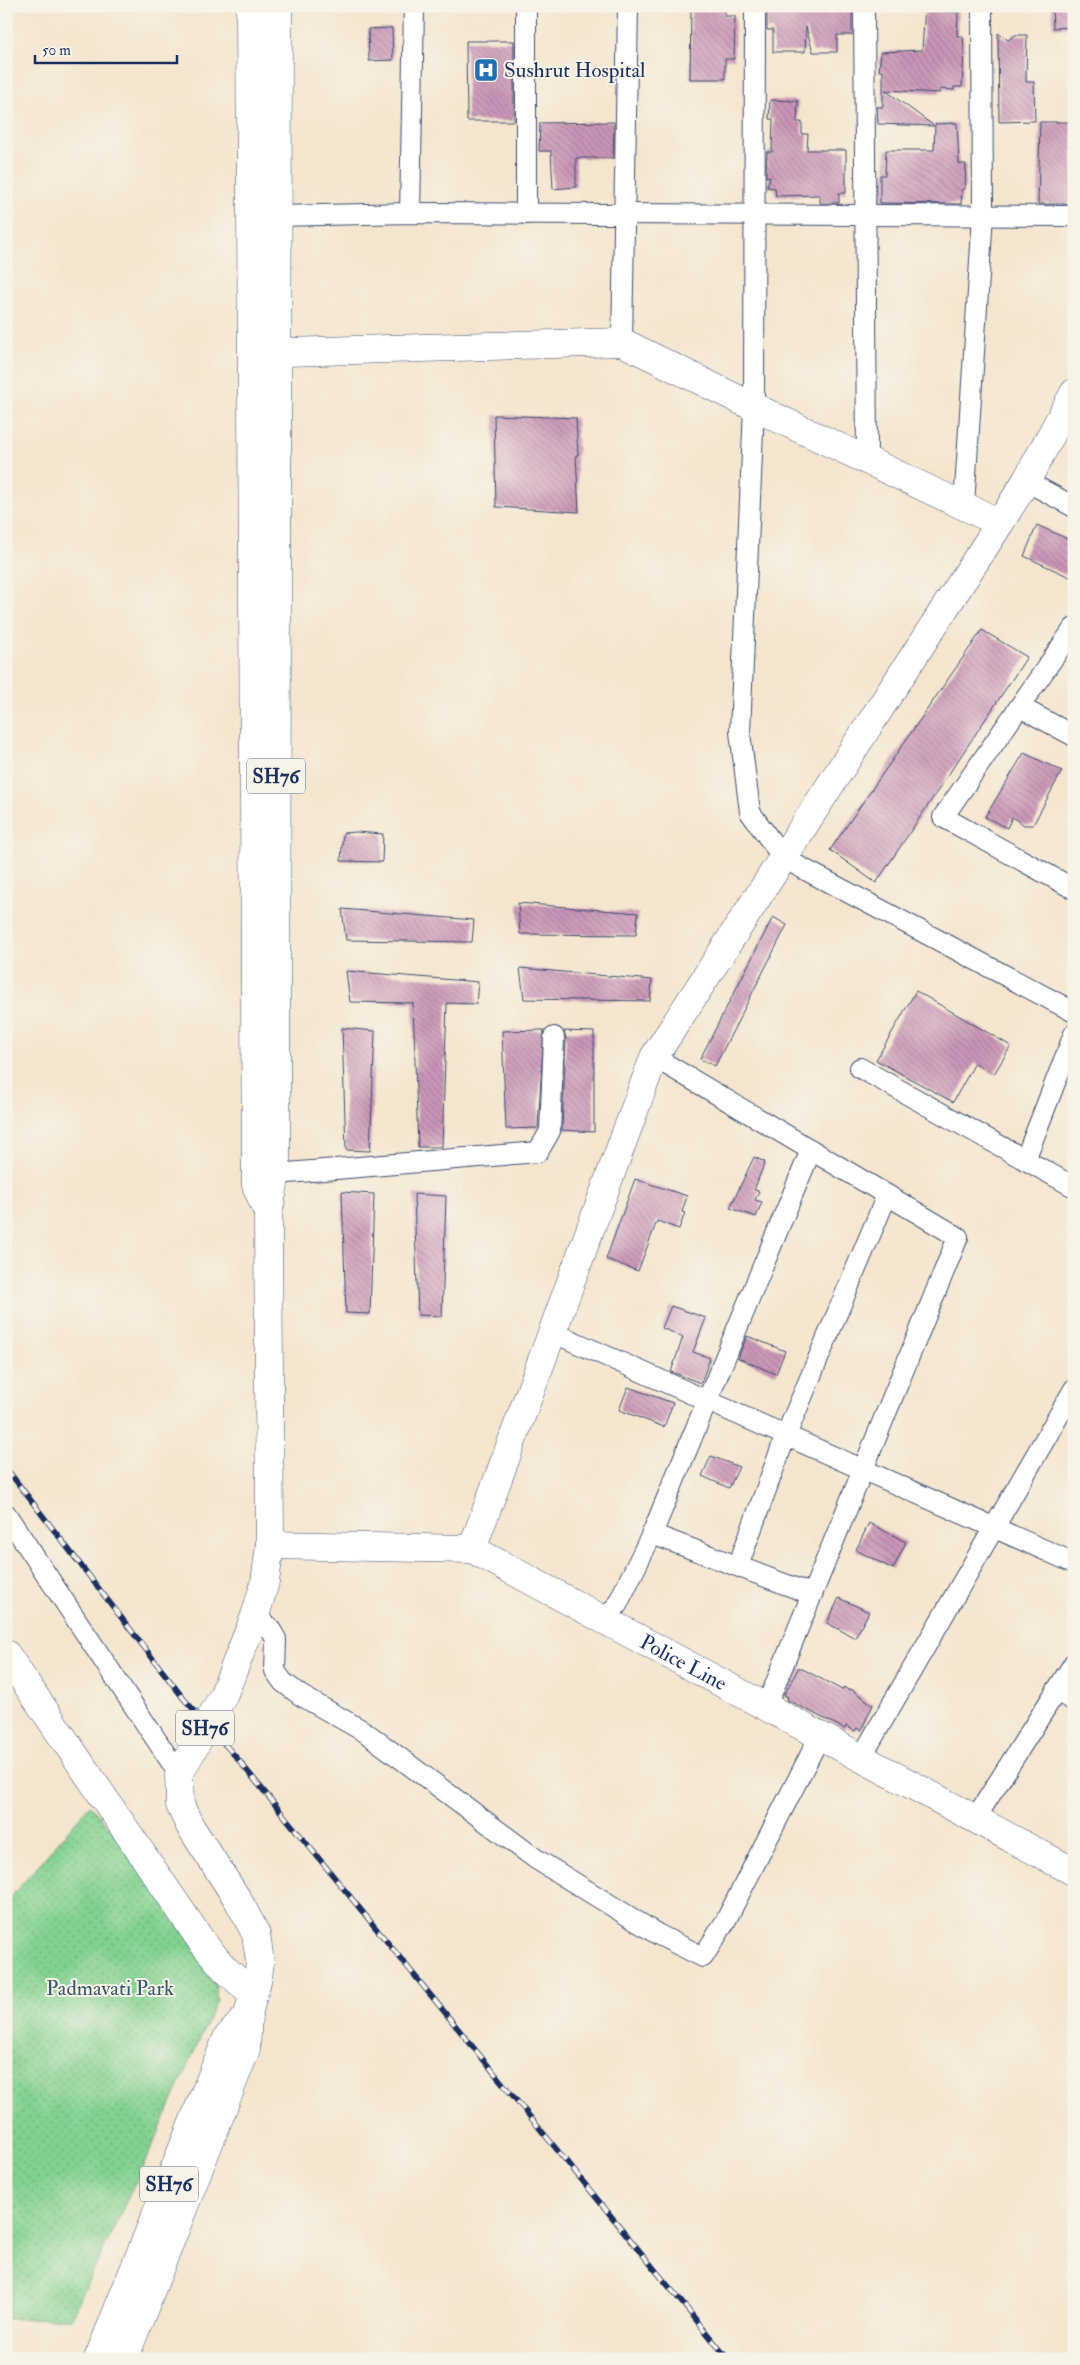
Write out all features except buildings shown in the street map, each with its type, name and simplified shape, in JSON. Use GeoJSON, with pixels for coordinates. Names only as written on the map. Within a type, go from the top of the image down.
{"type":"FeatureCollection","features":[{"type":"Feature","properties":{"kind":"main road","name":"SH76"},"geometry":{"type":"LineString","coordinates":[[124,2359],[246,2049],[250,2005],[260,1962],[256,1934],[238,1900],[190,1826],[180,1805],[179,1774],[223,1696],[255,1616],[265,1582],[270,1545],[268,1215],[276,1174],[264,353],[250,6]]}},
{"type":"Feature","properties":{"kind":"main road","name":"SH76"},"geometry":{"type":"LineString","coordinates":[[268,1215],[256,1185],[264,353],[277,216],[278,6]]}},
{"type":"Feature","properties":{"kind":"main road"},"geometry":{"type":"LineString","coordinates":[[264,353],[622,342],[754,407],[1000,523]]}},
{"type":"Feature","properties":{"kind":"main road"},"geometry":{"type":"LineString","coordinates":[[472,1549],[654,1057],[1000,523],[1026,481],[1074,393]]}},
{"type":"Feature","properties":{"kind":"main road","name":"Police Line"},"geometry":{"type":"LineString","coordinates":[[270,1545],[472,1549],[1074,1872]]}},
{"type":"Feature","properties":{"kind":"main road"},"geometry":{"type":"LineString","coordinates":[[6,1654],[202,1942],[224,1968],[250,2005]]}},
{"type":"Feature","properties":{"kind":"main road","name":"SH76"},"geometry":{"type":"LineString","coordinates":[[98,2359],[227,2038],[250,2005]]}},
{"type":"Feature","properties":{"kind":"street"},"geometry":{"type":"LineString","coordinates":[[410,213],[414,6]]}},
{"type":"Feature","properties":{"kind":"street"},"geometry":{"type":"LineString","coordinates":[[526,6],[526,214]]}},
{"type":"Feature","properties":{"kind":"street"},"geometry":{"type":"LineString","coordinates":[[622,342],[626,214],[628,6]]}},
{"type":"Feature","properties":{"kind":"street"},"geometry":{"type":"LineString","coordinates":[[755,6],[754,407],[740,732],[750,812],[782,858],[1074,1012]]}},
{"type":"Feature","properties":{"kind":"street"},"geometry":{"type":"LineString","coordinates":[[864,6],[866,460]]}},
{"type":"Feature","properties":{"kind":"street"},"geometry":{"type":"LineString","coordinates":[[964,505],[983,215],[982,6]]}},
{"type":"Feature","properties":{"kind":"street"},"geometry":{"type":"LineString","coordinates":[[277,216],[410,213],[1074,216]]}},
{"type":"Feature","properties":{"kind":"street"},"geometry":{"type":"LineString","coordinates":[[1026,481],[1074,507]]}},
{"type":"Feature","properties":{"kind":"street"},"geometry":{"type":"LineString","coordinates":[[1074,628],[943,817],[1074,889]]}},
{"type":"Feature","properties":{"kind":"street"},"geometry":{"type":"LineString","coordinates":[[1020,707],[1074,736]]}},
{"type":"Feature","properties":{"kind":"street"},"geometry":{"type":"LineString","coordinates":[[1025,1160],[1074,1034]]}},
{"type":"Feature","properties":{"kind":"street"},"geometry":{"type":"LineString","coordinates":[[276,1174],[538,1152],[550,1131],[554,1037]]}},
{"type":"Feature","properties":{"kind":"street"},"geometry":{"type":"LineString","coordinates":[[654,1057],[958,1236],[766,1707]]}},
{"type":"Feature","properties":{"kind":"street"},"geometry":{"type":"LineString","coordinates":[[860,1068],[1074,1187]]}},
{"type":"Feature","properties":{"kind":"street"},"geometry":{"type":"LineString","coordinates":[[605,1620],[618,1605],[652,1534],[811,1150]]}},
{"type":"Feature","properties":{"kind":"street"},"geometry":{"type":"LineString","coordinates":[[738,1566],[786,1435],[887,1195]]}},
{"type":"Feature","properties":{"kind":"street"},"geometry":{"type":"LineString","coordinates":[[552,1332],[1074,1563]]}},
{"type":"Feature","properties":{"kind":"street"},"geometry":{"type":"LineString","coordinates":[[861,1758],[1074,1389]]}},
{"type":"Feature","properties":{"kind":"street"},"geometry":{"type":"LineString","coordinates":[[6,1514],[179,1774]]}},
{"type":"Feature","properties":{"kind":"street"},"geometry":{"type":"LineString","coordinates":[[652,1534],[811,1594]]}},
{"type":"Feature","properties":{"kind":"street"},"geometry":{"type":"LineString","coordinates":[[255,1616],[269,1627],[276,1639],[275,1671],[283,1682],[300,1695],[365,1732],[536,1859],[660,1935],[703,1957],[724,1922],[820,1736]]}},
{"type":"Feature","properties":{"kind":"street"},"geometry":{"type":"LineString","coordinates":[[975,1819],[1074,1663]]}},
{"type":"Feature","properties":{"kind":"street"},"geometry":{"type":"LineString","coordinates":[[1056,1691],[1074,1701]]}},
{"type":"Feature","properties":{"kind":"green space","name":"Padmavati Park"},"geometry":{"type":"Polygon","coordinates":[[[90,1805],[210,1945],[217,2000],[153,2145],[71,2318],[6,2319],[6,1903],[90,1805]]]}},
{"type":"Feature","properties":{"kind":"railway"},"geometry":{"type":"LineString","coordinates":[[6,1468],[184,1699],[236,1757],[728,2359]]}},
{"type":"Feature","properties":{"kind":"place","name":"Sushrut Hospital"},"geometry":{"type":"Point","coordinates":[486,70]}}]}
